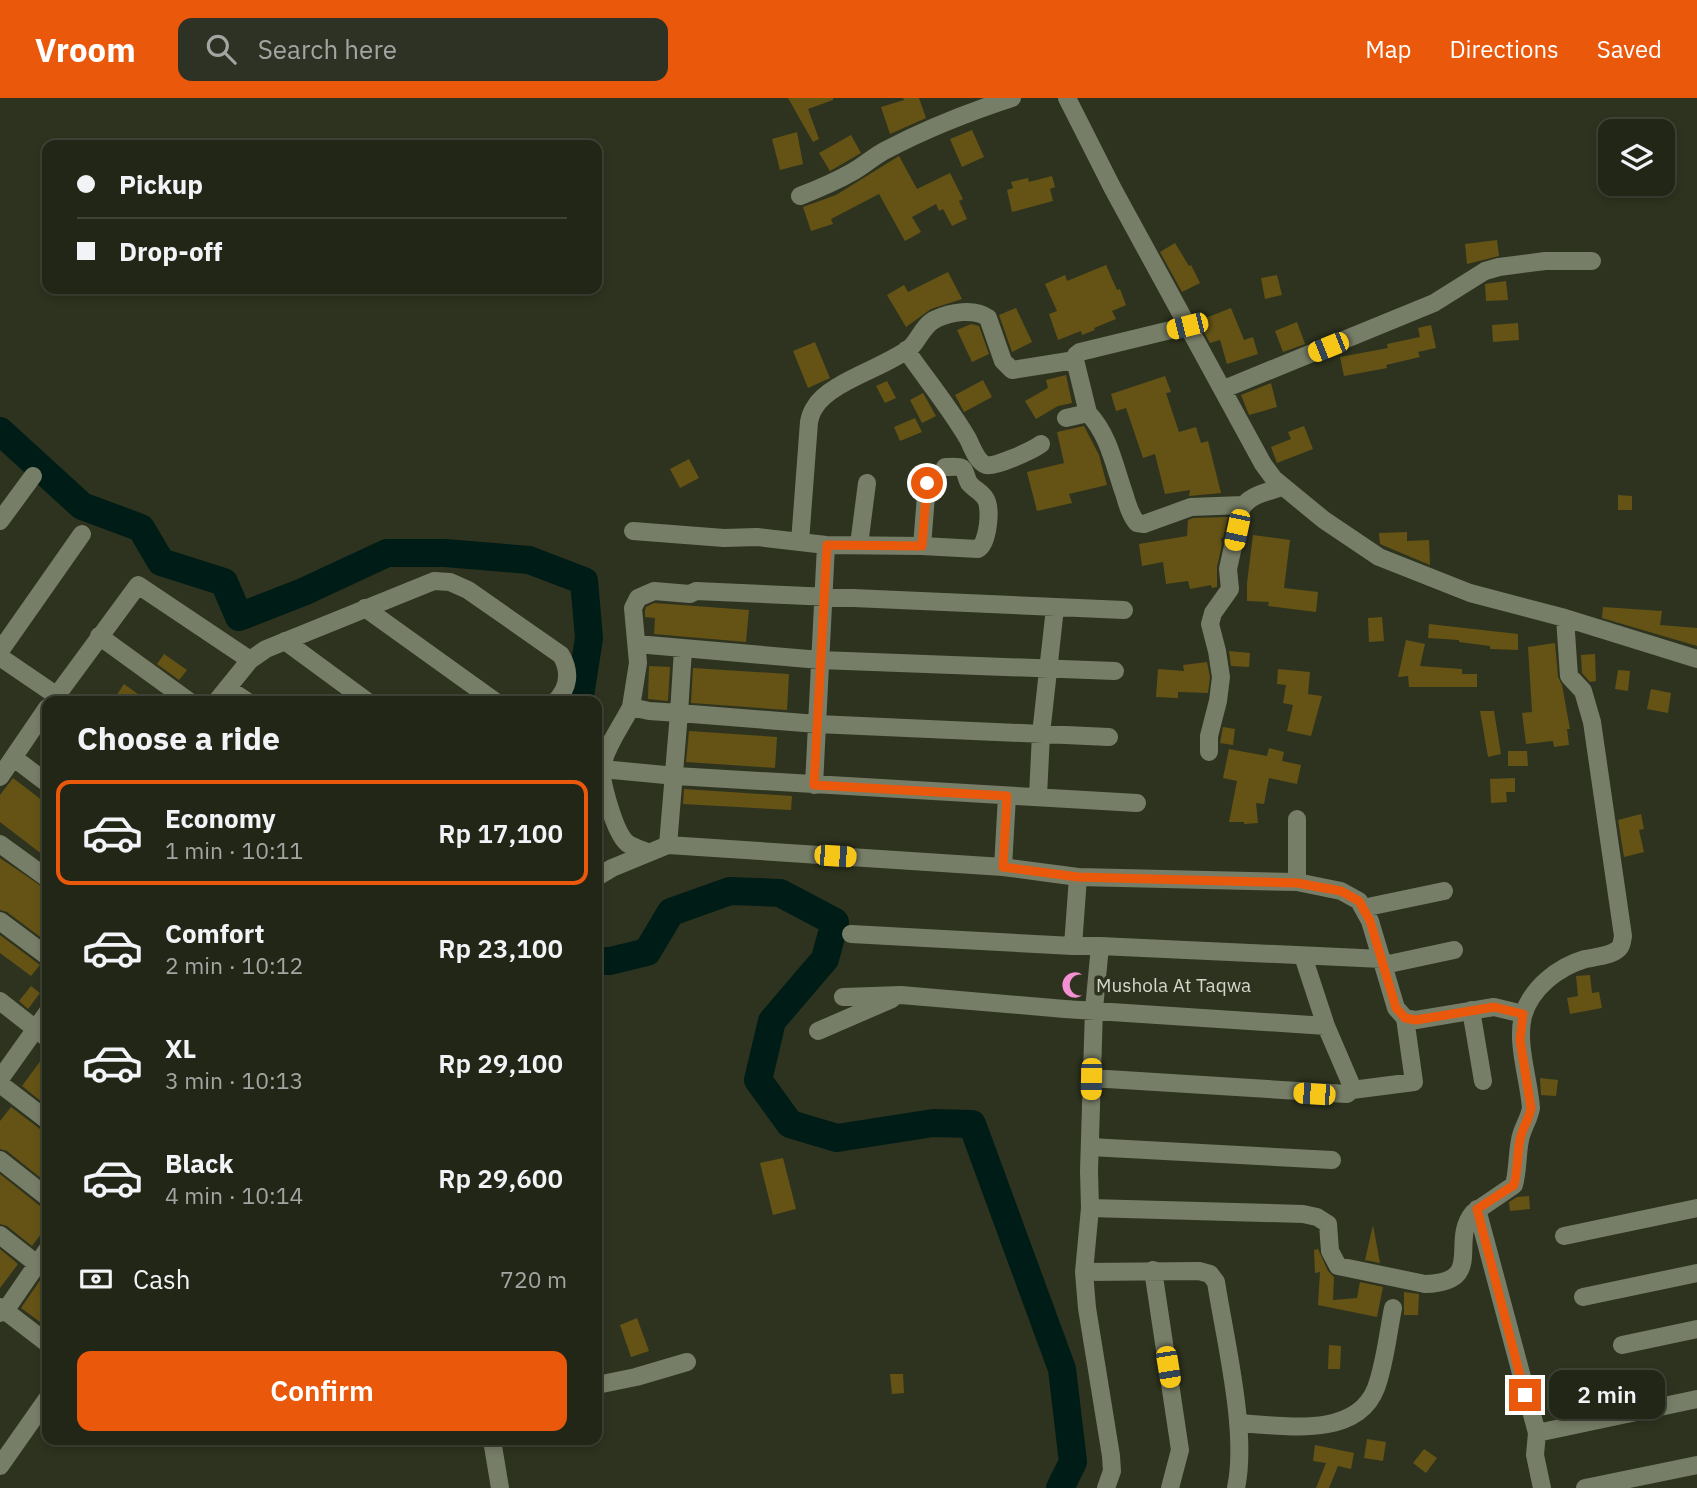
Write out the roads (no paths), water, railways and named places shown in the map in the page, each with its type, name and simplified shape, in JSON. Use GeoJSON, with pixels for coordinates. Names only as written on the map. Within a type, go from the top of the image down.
{"type":"FeatureCollection","features":[{"type":"Feature","properties":{"kind":"street"},"geometry":{"type":"LineString","coordinates":[[800,197],[856,170],[882,151],[974,110],[1012,98]]}},
{"type":"Feature","properties":{"kind":"street"},"geometry":{"type":"LineString","coordinates":[[1067,98],[1113,189],[1263,464],[1282,487],[1324,520],[1379,557],[1470,593],[1565,618],[1697,659]]}},
{"type":"Feature","properties":{"kind":"street"},"geometry":{"type":"LineString","coordinates":[[1224,389],[1434,303],[1485,271],[1545,261],[1592,261]]}},
{"type":"Feature","properties":{"kind":"street"},"geometry":{"type":"LineString","coordinates":[[800,542],[809,422],[814,407],[828,394],[906,350],[926,325],[952,314],[974,312],[988,318],[1003,360],[1012,370],[1075,360]]}},
{"type":"Feature","properties":{"kind":"street"},"geometry":{"type":"LineString","coordinates":[[1187,326],[1076,355],[1088,413],[1110,448],[1129,508],[1137,523],[1144,524],[1191,507],[1242,505],[1252,498],[1282,487]]}},
{"type":"Feature","properties":{"kind":"street"},"geometry":{"type":"LineString","coordinates":[[906,350],[964,433],[979,460],[985,465],[995,466],[1011,457],[1023,456],[1041,444]]}},
{"type":"Feature","properties":{"kind":"street"},"geometry":{"type":"LineString","coordinates":[[1066,418],[1088,413]]}},
{"type":"Feature","properties":{"kind":"street"},"geometry":{"type":"LineString","coordinates":[[633,531],[724,538],[757,537],[827,545],[983,547],[986,540],[987,500],[968,481],[960,467],[945,467]]}},
{"type":"Feature","properties":{"kind":"street"},"geometry":{"type":"LineString","coordinates":[[0,521],[33,476]]}},
{"type":"Feature","properties":{"kind":"street"},"geometry":{"type":"LineString","coordinates":[[859,545],[867,483]]}},
{"type":"Feature","properties":{"kind":"street"},"geometry":{"type":"LineString","coordinates":[[922,546],[927,483]]}},
{"type":"Feature","properties":{"kind":"street"},"geometry":{"type":"LineString","coordinates":[[1209,752],[1209,736],[1221,677],[1210,624],[1211,617],[1230,589],[1228,569],[1242,505]]}},
{"type":"Feature","properties":{"kind":"street"},"geometry":{"type":"LineString","coordinates":[[0,650],[82,534]]}},
{"type":"Feature","properties":{"kind":"street"},"geometry":{"type":"LineString","coordinates":[[814,785],[827,545]]}},
{"type":"Feature","properties":{"kind":"street"},"geometry":{"type":"LineString","coordinates":[[222,695],[250,660],[266,649],[434,581],[450,582],[468,590],[561,655],[567,665],[568,677],[560,696]]}},
{"type":"Feature","properties":{"kind":"street"},"geometry":{"type":"LineString","coordinates":[[59,696],[99,636],[138,585],[250,660]]}},
{"type":"Feature","properties":{"kind":"street"},"geometry":{"type":"LineString","coordinates":[[647,852],[628,844],[621,837],[604,785],[602,769],[631,707],[638,663],[633,608],[638,598],[654,591],[1124,610]]}},
{"type":"Feature","properties":{"kind":"street"},"geometry":{"type":"LineString","coordinates":[[365,608],[488,696]]}},
{"type":"Feature","properties":{"kind":"street"},"geometry":{"type":"LineString","coordinates":[[1038,796],[1041,734],[1055,608]]}},
{"type":"Feature","properties":{"kind":"street"},"geometry":{"type":"LineString","coordinates":[[1090,1208],[1303,1214],[1317,1217],[1328,1224],[1330,1251],[1338,1266],[1425,1284],[1453,1279],[1460,1271],[1464,1259],[1465,1227],[1468,1219],[1477,1209],[1514,1185],[1520,1137],[1530,1118],[1531,1108],[1520,1040],[1523,1014],[1541,985],[1577,962],[1617,950],[1622,944],[1592,722],[1583,691],[1569,676],[1565,618]]}},
{"type":"Feature","properties":{"kind":"street"},"geometry":{"type":"LineString","coordinates":[[99,636],[182,696]]}},
{"type":"Feature","properties":{"kind":"street"},"geometry":{"type":"LineString","coordinates":[[285,641],[360,696]]}},
{"type":"Feature","properties":{"kind":"street"},"geometry":{"type":"LineString","coordinates":[[636,644],[820,660],[1115,671]]}},
{"type":"Feature","properties":{"kind":"street"},"geometry":{"type":"LineString","coordinates":[[668,845],[676,776],[683,649]]}},
{"type":"Feature","properties":{"kind":"street"},"geometry":{"type":"LineString","coordinates":[[0,657],[48,696]]}},
{"type":"Feature","properties":{"kind":"street"},"geometry":{"type":"LineString","coordinates":[[631,707],[817,724],[1109,737]]}},
{"type":"Feature","properties":{"kind":"street"},"geometry":{"type":"LineString","coordinates":[[0,777],[42,720]]}},
{"type":"Feature","properties":{"kind":"street"},"geometry":{"type":"LineString","coordinates":[[14,758],[42,779]]}},
{"type":"Feature","properties":{"kind":"street"},"geometry":{"type":"LineString","coordinates":[[602,769],[814,785],[1137,803]]}},
{"type":"Feature","properties":{"kind":"street"},"geometry":{"type":"LineString","coordinates":[[1003,867],[1007,796]]}},
{"type":"Feature","properties":{"kind":"street"},"geometry":{"type":"LineString","coordinates":[[1297,819],[1297,883]]}},
{"type":"Feature","properties":{"kind":"street"},"geometry":{"type":"LineString","coordinates":[[0,844],[42,874]]}},
{"type":"Feature","properties":{"kind":"street"},"geometry":{"type":"LineString","coordinates":[[602,874],[668,845],[1003,867],[1078,877],[1297,883],[1341,891],[1359,901],[1363,908],[1396,1008],[1405,1018],[1414,1082],[1352,1090],[1340,1095],[1091,1079]]}},
{"type":"Feature","properties":{"kind":"street"},"geometry":{"type":"LineString","coordinates":[[1073,946],[1078,877]]}},
{"type":"Feature","properties":{"kind":"street"},"geometry":{"type":"LineString","coordinates":[[1363,908],[1444,891]]}},
{"type":"Feature","properties":{"kind":"street"},"geometry":{"type":"LineString","coordinates":[[0,921],[42,952]]}},
{"type":"Feature","properties":{"kind":"street"},"geometry":{"type":"LineString","coordinates":[[851,934],[1383,962],[1454,950]]}},
{"type":"Feature","properties":{"kind":"street"},"geometry":{"type":"LineString","coordinates":[[1100,946],[1094,1009],[1090,1208],[1084,1272],[1087,1308],[1111,1456],[1112,1471],[1106,1488]]}},
{"type":"Feature","properties":{"kind":"street"},"geometry":{"type":"LineString","coordinates":[[1303,956],[1326,1026],[1352,1090]]}},
{"type":"Feature","properties":{"kind":"street"},"geometry":{"type":"LineString","coordinates":[[843,997],[901,995],[1326,1026]]}},
{"type":"Feature","properties":{"kind":"street"},"geometry":{"type":"LineString","coordinates":[[818,1031],[901,995]]}},
{"type":"Feature","properties":{"kind":"street"},"geometry":{"type":"LineString","coordinates":[[0,1001],[41,1033],[0,1082],[42,1116]]}},
{"type":"Feature","properties":{"kind":"street"},"geometry":{"type":"LineString","coordinates":[[1405,1018],[1416,1020],[1494,1007],[1523,1014]]}},
{"type":"Feature","properties":{"kind":"street"},"geometry":{"type":"LineString","coordinates":[[1471,1010],[1483,1081]]}},
{"type":"Feature","properties":{"kind":"street"},"geometry":{"type":"LineString","coordinates":[[1090,1147],[1332,1160]]}},
{"type":"Feature","properties":{"kind":"street"},"geometry":{"type":"LineString","coordinates":[[0,1160],[42,1193]]}},
{"type":"Feature","properties":{"kind":"street"},"geometry":{"type":"LineString","coordinates":[[1563,1236],[1697,1208]]}},
{"type":"Feature","properties":{"kind":"street"},"geometry":{"type":"LineString","coordinates":[[1477,1209],[1537,1433],[1535,1455],[1542,1488]]}},
{"type":"Feature","properties":{"kind":"street"},"geometry":{"type":"LineString","coordinates":[[0,1235],[42,1257],[2,1310],[42,1339]]}},
{"type":"Feature","properties":{"kind":"street"},"geometry":{"type":"LineString","coordinates":[[1153,1270],[1180,1450],[1170,1488]]}},
{"type":"Feature","properties":{"kind":"street"},"geometry":{"type":"LineString","coordinates":[[1084,1272],[1199,1270],[1210,1275],[1216,1282],[1238,1423],[1239,1469],[1236,1488]]}},
{"type":"Feature","properties":{"kind":"street"},"geometry":{"type":"LineString","coordinates":[[1583,1297],[1697,1273]]}},
{"type":"Feature","properties":{"kind":"street"},"geometry":{"type":"LineString","coordinates":[[1238,1423],[1324,1426],[1345,1419],[1361,1409],[1376,1388],[1393,1308]]}},
{"type":"Feature","properties":{"kind":"street"},"geometry":{"type":"LineString","coordinates":[[1622,1345],[1697,1329]]}},
{"type":"Feature","properties":{"kind":"street"},"geometry":{"type":"LineString","coordinates":[[602,1384],[687,1362]]}},
{"type":"Feature","properties":{"kind":"street"},"geometry":{"type":"LineString","coordinates":[[1537,1433],[1697,1399]]}},
{"type":"Feature","properties":{"kind":"street"},"geometry":{"type":"LineString","coordinates":[[0,1466],[42,1405]]}},
{"type":"Feature","properties":{"kind":"street"},"geometry":{"type":"LineString","coordinates":[[0,1482],[42,1421]]}},
{"type":"Feature","properties":{"kind":"street"},"geometry":{"type":"LineString","coordinates":[[493,1445],[500,1488]]}},
{"type":"Feature","properties":{"kind":"street"},"geometry":{"type":"LineString","coordinates":[[1585,1488],[1613,1485],[1697,1465]]}},
{"type":"Feature","properties":{"kind":"waterway"},"geometry":{"type":"LineString","coordinates":[[0,431],[82,506],[141,528],[161,562],[224,582],[239,617],[303,592],[387,553],[445,553],[529,560],[584,581],[589,638],[580,696]]}},
{"type":"Feature","properties":{"kind":"waterway"},"geometry":{"type":"LineString","coordinates":[[602,961],[647,952],[671,912],[730,891],[780,893],[835,922],[825,959],[772,1021],[758,1080],[790,1124],[837,1138],[933,1123],[972,1124],[1062,1369],[1073,1462],[1060,1488]]}},
{"type":"Feature","properties":{"kind":"place","name":"Mushola At Taqwa"},"geometry":{"type":"Point","coordinates":[1075,985]}}]}
